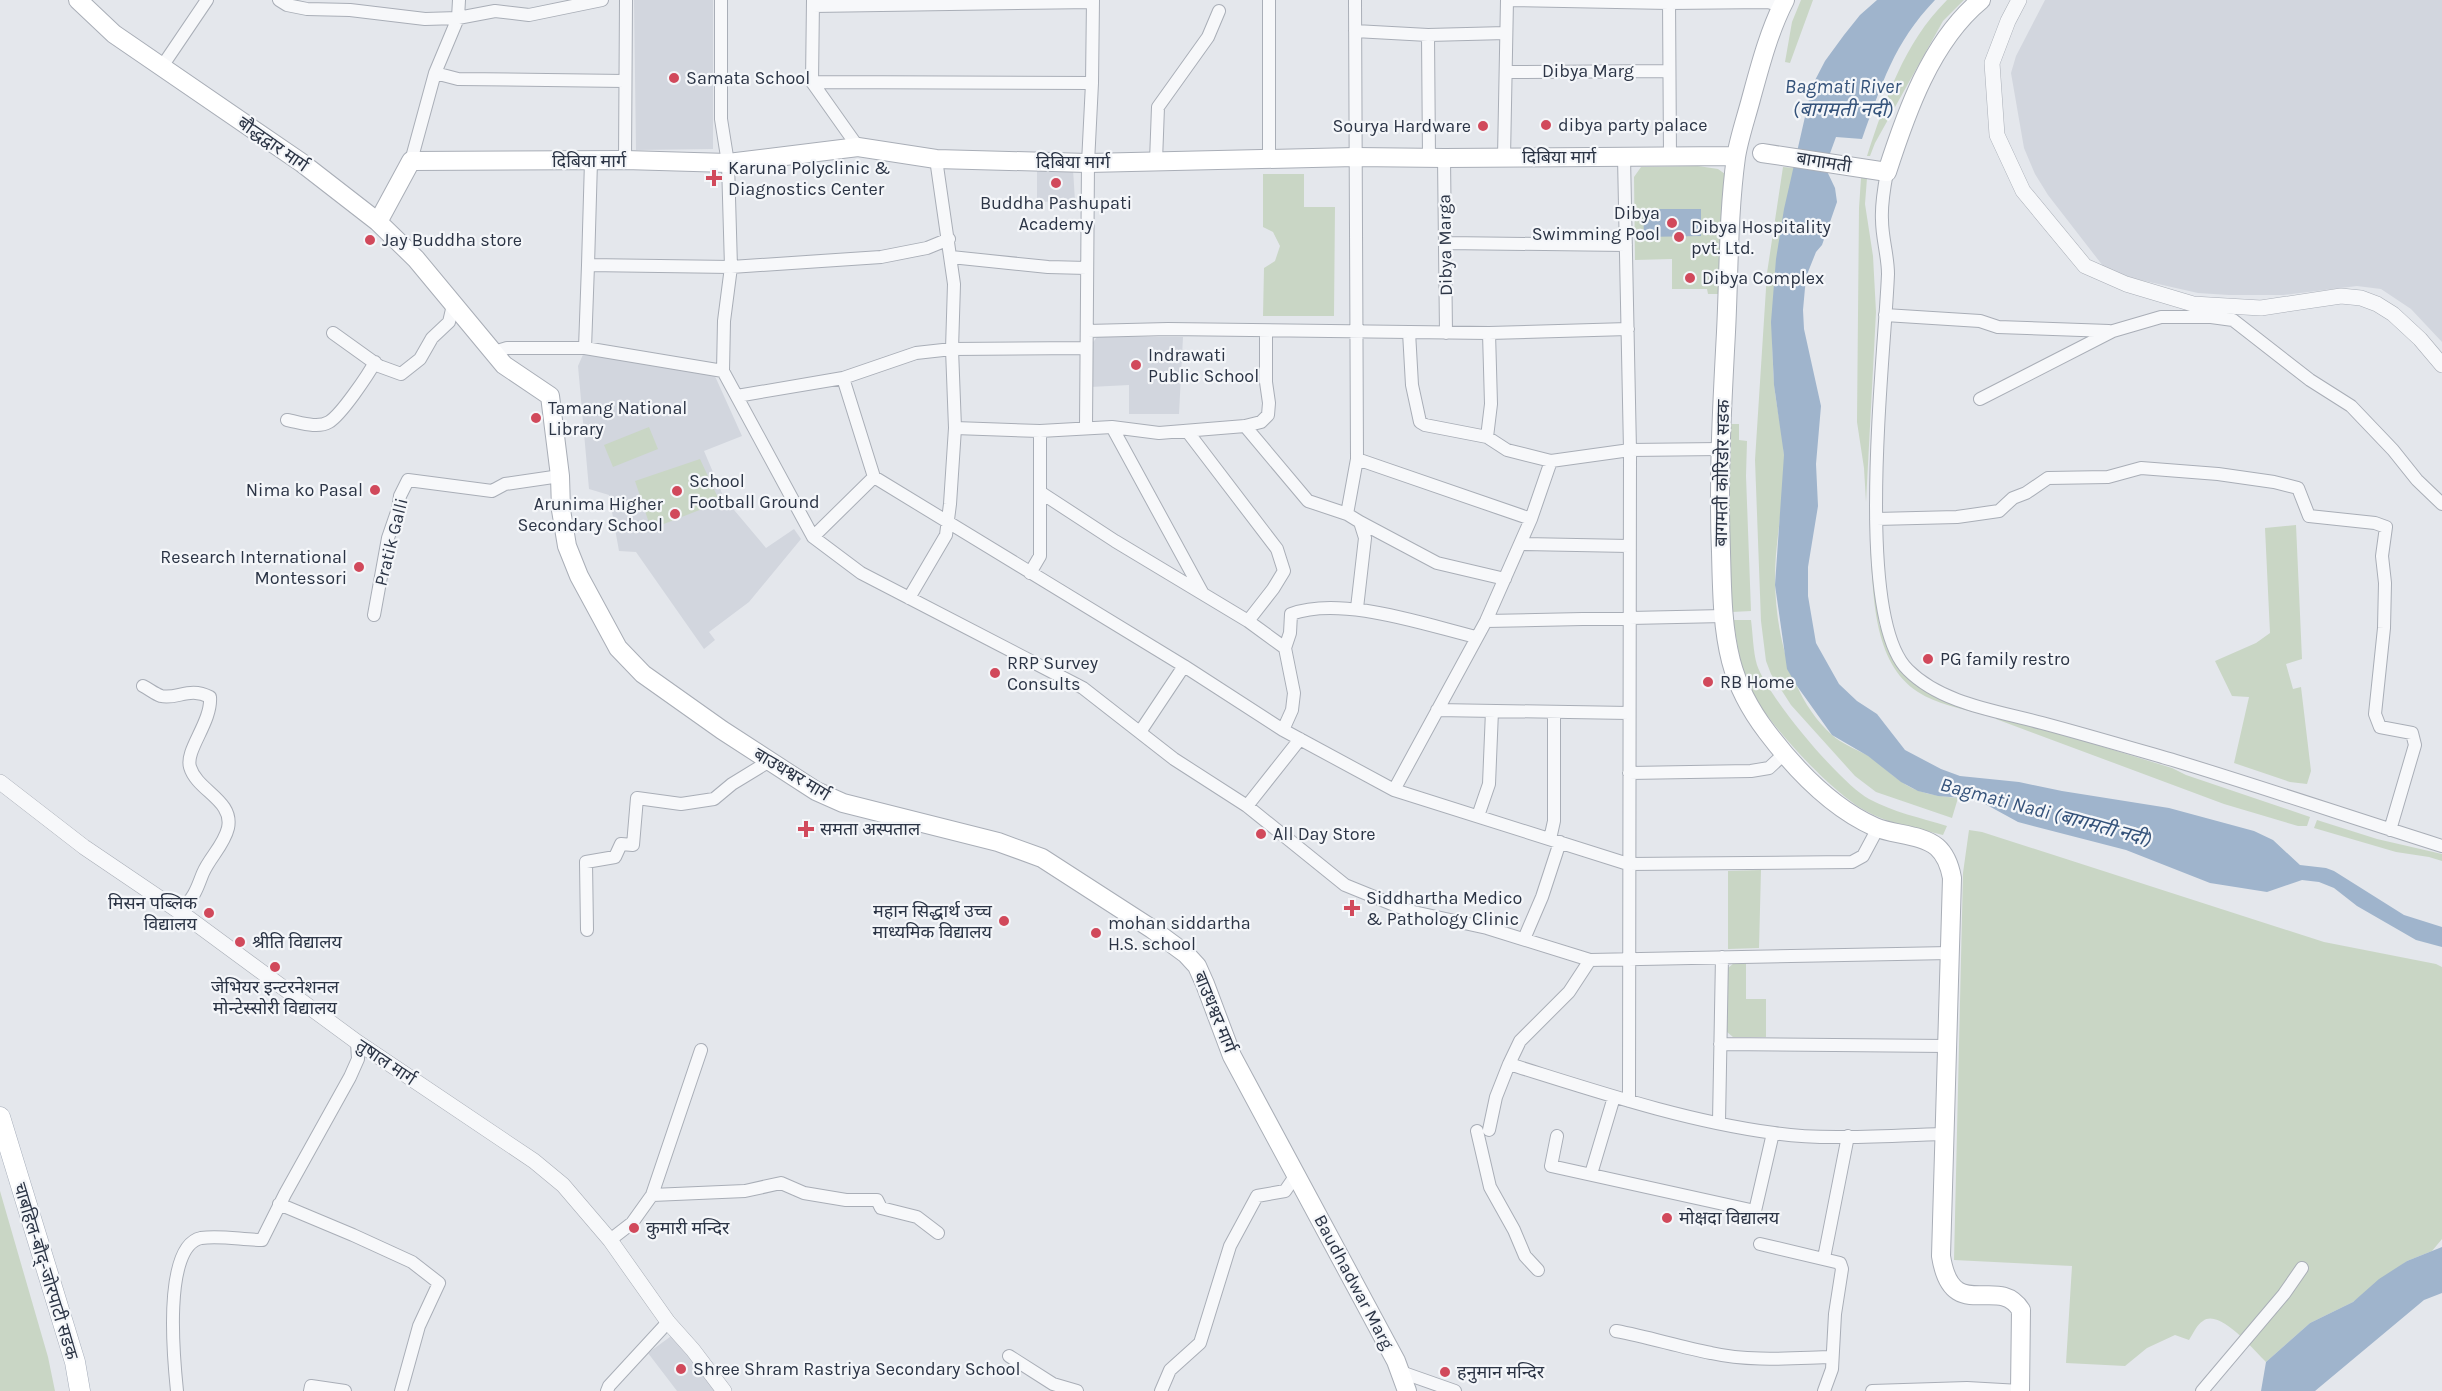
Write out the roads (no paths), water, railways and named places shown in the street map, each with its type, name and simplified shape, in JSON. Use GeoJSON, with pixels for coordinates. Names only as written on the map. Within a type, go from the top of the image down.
{"type":"FeatureCollection","features":[{"type":"Feature","properties":{"kind":"main road","name":"बौद्धद्वार मार्ग"},"geometry":{"type":"LineString","coordinates":[[78,0],[114,34],[302,163],[378,222],[416,259],[453,305]]}},
{"type":"Feature","properties":{"kind":"main road"},"geometry":{"type":"LineString","coordinates":[[1887,172],[1902,125],[1919,85],[1950,35],[1971,8],[1981,0]]}},
{"type":"Feature","properties":{"kind":"main road","name":"बागमती कोरिडोर सडक"},"geometry":{"type":"LineString","coordinates":[[1783,3],[1759,70],[1736,156],[1731,214],[1720,449],[1724,616],[1731,659],[1738,686],[1767,733],[1804,775],[1846,811],[1878,828],[1930,843],[1938,848],[1947,862],[1952,878],[1950,953]]}},
{"type":"Feature","properties":{"kind":"main road","name":"दिबिया मार्ग"},"geometry":{"type":"LineString","coordinates":[[411,161],[625,160],[728,163],[858,147],[936,159],[1088,163],[1355,157],[1736,156]]}},
{"type":"Feature","properties":{"kind":"main road","name":"बागामती"},"geometry":{"type":"LineString","coordinates":[[1762,153],[1887,172]]}},
{"type":"Feature","properties":{"kind":"main road"},"geometry":{"type":"LineString","coordinates":[[378,222],[411,161]]}},
{"type":"Feature","properties":{"kind":"main road","name":"बाउधश्वर मार्ग"},"geometry":{"type":"LineString","coordinates":[[453,305],[504,364],[550,396],[560,476],[561,510],[567,546],[579,576],[618,648],[643,674],[768,762],[816,791],[843,803],[998,843],[1042,858],[1152,929],[1186,954],[1197,966],[1232,1056],[1296,1175]]}},
{"type":"Feature","properties":{"kind":"main road"},"geometry":{"type":"LineString","coordinates":[[1950,953],[1941,1256],[1944,1273],[1950,1286],[1956,1291],[1972,1295],[2001,1296],[2018,1305],[2022,1318],[2020,1391]]}},
{"type":"Feature","properties":{"kind":"main road","name":"चाबहिल-बौद्-जोरपाटी सडक"},"geometry":{"type":"LineString","coordinates":[[0,1117],[75,1362],[80,1391]]}},
{"type":"Feature","properties":{"kind":"main road","name":"Baudhadwar Marg"},"geometry":{"type":"LineString","coordinates":[[1296,1175],[1401,1372],[1407,1391]]}},
{"type":"Feature","properties":{"kind":"street"},"geometry":{"type":"LineString","coordinates":[[161,68],[207,0]]}},
{"type":"Feature","properties":{"kind":"street"},"geometry":{"type":"LineString","coordinates":[[279,0],[287,5],[307,9],[350,10],[425,19],[458,18],[495,11],[529,15],[602,0]]}},
{"type":"Feature","properties":{"kind":"street"},"geometry":{"type":"LineString","coordinates":[[411,161],[435,73],[458,18],[459,0]]}},
{"type":"Feature","properties":{"kind":"street"},"geometry":{"type":"LineString","coordinates":[[625,160],[626,0]]}},
{"type":"Feature","properties":{"kind":"street"},"geometry":{"type":"LineString","coordinates":[[722,0],[722,119],[728,163],[731,267],[724,321],[723,371],[813,537],[861,573],[1083,688],[1174,759],[1247,806],[1345,885],[1409,912],[1524,939],[1590,960],[1950,953]]}},
{"type":"Feature","properties":{"kind":"street"},"geometry":{"type":"LineString","coordinates":[[1269,0],[1269,158]]}},
{"type":"Feature","properties":{"kind":"street"},"geometry":{"type":"LineString","coordinates":[[1347,514],[1357,459],[1355,0]]}},
{"type":"Feature","properties":{"kind":"street"},"geometry":{"type":"LineString","coordinates":[[1504,157],[1507,0],[1783,3]]}},
{"type":"Feature","properties":{"kind":"street"},"geometry":{"type":"LineString","coordinates":[[2019,0],[2008,21],[1992,63],[1997,135],[2023,191],[2085,266],[2126,284],[2193,304],[2261,308],[2341,296],[2361,298],[2393,314],[2420,339],[2442,365]]}},
{"type":"Feature","properties":{"kind":"street"},"geometry":{"type":"LineString","coordinates":[[858,147],[812,82],[813,3],[1093,1],[1088,163],[1086,427]]}},
{"type":"Feature","properties":{"kind":"street"},"geometry":{"type":"LineString","coordinates":[[1669,2],[1670,155]]}},
{"type":"Feature","properties":{"kind":"street"},"geometry":{"type":"LineString","coordinates":[[1156,161],[1158,107],[1208,37],[1219,11]]}},
{"type":"Feature","properties":{"kind":"street"},"geometry":{"type":"LineString","coordinates":[[1355,32],[1428,35],[1506,33]]}},
{"type":"Feature","properties":{"kind":"street","name":"Dibya Marga"},"geometry":{"type":"LineString","coordinates":[[1428,35],[1436,158],[1445,243],[1446,333]]}},
{"type":"Feature","properties":{"kind":"street","name":"Dibya Marg"},"geometry":{"type":"LineString","coordinates":[[1506,72],[1670,71]]}},
{"type":"Feature","properties":{"kind":"street"},"geometry":{"type":"LineString","coordinates":[[435,73],[458,79],[625,81]]}},
{"type":"Feature","properties":{"kind":"street"},"geometry":{"type":"LineString","coordinates":[[812,82],[1092,84]]}},
{"type":"Feature","properties":{"kind":"street"},"geometry":{"type":"LineString","coordinates":[[1624,157],[1630,450],[1629,1101]]}},
{"type":"Feature","properties":{"kind":"street"},"geometry":{"type":"LineString","coordinates":[[909,598],[946,535],[949,522],[955,428],[952,349],[954,284],[936,159]]}},
{"type":"Feature","properties":{"kind":"street"},"geometry":{"type":"LineString","coordinates":[[585,348],[591,161]]}},
{"type":"Feature","properties":{"kind":"street"},"geometry":{"type":"LineString","coordinates":[[1887,172],[1882,222],[1888,270],[1876,467],[1876,519],[1879,569],[1888,628],[1906,668],[1924,683],[1945,694],[1994,711],[2178,762],[2442,846]]}},
{"type":"Feature","properties":{"kind":"street"},"geometry":{"type":"LineString","coordinates":[[588,265],[731,267],[881,257],[927,248],[949,239]]}},
{"type":"Feature","properties":{"kind":"street"},"geometry":{"type":"LineString","coordinates":[[1445,243],[1626,244]]}},
{"type":"Feature","properties":{"kind":"street"},"geometry":{"type":"LineString","coordinates":[[951,256],[1048,267],[1087,268]]}},
{"type":"Feature","properties":{"kind":"street"},"geometry":{"type":"LineString","coordinates":[[333,333],[379,366],[401,374],[420,359],[432,338],[448,322],[453,305]]}},
{"type":"Feature","properties":{"kind":"street"},"geometry":{"type":"LineString","coordinates":[[1885,315],[1980,321],[1998,327],[2114,331]]}},
{"type":"Feature","properties":{"kind":"street"},"geometry":{"type":"LineString","coordinates":[[1980,399],[2114,331],[2161,317],[2211,317],[2233,320],[2310,380],[2351,406],[2393,450],[2417,480],[2442,504]]}},
{"type":"Feature","properties":{"kind":"street"},"geometry":{"type":"LineString","coordinates":[[1087,331],[1168,329],[1489,333],[1628,329]]}},
{"type":"Feature","properties":{"kind":"street"},"geometry":{"type":"LineString","coordinates":[[955,428],[1040,431],[1112,427],[1159,433],[1245,426],[1261,422],[1268,415],[1266,332]]}},
{"type":"Feature","properties":{"kind":"street"},"geometry":{"type":"LineString","coordinates":[[1408,332],[1412,385],[1418,418],[1425,425],[1487,437],[1508,450],[1551,461],[1630,450],[1720,449]]}},
{"type":"Feature","properties":{"kind":"street"},"geometry":{"type":"LineString","coordinates":[[1487,437],[1491,404],[1489,333]]}},
{"type":"Feature","properties":{"kind":"street"},"geometry":{"type":"LineString","coordinates":[[494,352],[507,348],[585,348],[723,371]]}},
{"type":"Feature","properties":{"kind":"street"},"geometry":{"type":"LineString","coordinates":[[736,396],[843,378],[916,353],[952,349],[1086,348]]}},
{"type":"Feature","properties":{"kind":"street"},"geometry":{"type":"LineString","coordinates":[[286,420],[315,425],[328,423],[366,378],[375,362]]}},
{"type":"Feature","properties":{"kind":"street"},"geometry":{"type":"LineString","coordinates":[[843,378],[874,477],[1184,666],[1283,730],[1394,790],[1628,864],[1852,862],[1863,856],[1878,828]]}},
{"type":"Feature","properties":{"kind":"street"},"geometry":{"type":"LineString","coordinates":[[1245,426],[1308,501],[1347,514],[1437,563],[1505,579]]}},
{"type":"Feature","properties":{"kind":"street"},"geometry":{"type":"LineString","coordinates":[[1112,427],[1202,592]]}},
{"type":"Feature","properties":{"kind":"street"},"geometry":{"type":"LineString","coordinates":[[1187,430],[1277,549],[1284,570],[1273,589],[1248,621]]}},
{"type":"Feature","properties":{"kind":"street"},"geometry":{"type":"LineString","coordinates":[[1030,573],[1040,556],[1040,431]]}},
{"type":"Feature","properties":{"kind":"street"},"geometry":{"type":"LineString","coordinates":[[1357,459],[1531,519]]}},
{"type":"Feature","properties":{"kind":"street"},"geometry":{"type":"LineString","coordinates":[[1394,790],[1486,621],[1531,519],[1551,461]]}},
{"type":"Feature","properties":{"kind":"street"},"geometry":{"type":"LineString","coordinates":[[1876,519],[1957,517],[1999,511],[2013,498],[2026,493],[2048,478],[2108,477],[2141,468],[2182,470],[2274,482],[2298,488],[2309,516],[2375,522],[2386,527],[2382,556],[2385,583],[2384,628],[2375,714],[2380,727],[2412,733],[2415,745],[2390,830]]}},
{"type":"Feature","properties":{"kind":"street","name":"Pratik Galli"},"geometry":{"type":"LineString","coordinates":[[374,615],[388,538],[398,509],[400,495],[408,480],[492,490],[505,484],[560,476]]}},
{"type":"Feature","properties":{"kind":"street"},"geometry":{"type":"LineString","coordinates":[[813,537],[874,477]]}},
{"type":"Feature","properties":{"kind":"street"},"geometry":{"type":"LineString","coordinates":[[1040,492],[1115,541],[1248,621],[1285,648]]}},
{"type":"Feature","properties":{"kind":"street"},"geometry":{"type":"LineString","coordinates":[[1357,608],[1365,538],[1360,522]]}},
{"type":"Feature","properties":{"kind":"street"},"geometry":{"type":"LineString","coordinates":[[1520,544],[1629,546]]}},
{"type":"Feature","properties":{"kind":"street"},"geometry":{"type":"LineString","coordinates":[[1283,730],[1292,710],[1293,693],[1285,648],[1290,633],[1291,614],[1301,610],[1357,608],[1476,637]]}},
{"type":"Feature","properties":{"kind":"street"},"geometry":{"type":"LineString","coordinates":[[1486,621],[1724,616]]}},
{"type":"Feature","properties":{"kind":"street"},"geometry":{"type":"LineString","coordinates":[[1140,732],[1184,666]]}},
{"type":"Feature","properties":{"kind":"street"},"geometry":{"type":"LineString","coordinates":[[143,686],[163,696],[185,692],[201,693],[210,697],[211,710],[189,757],[190,767],[195,776],[222,805],[228,815],[228,826],[224,839],[203,872],[183,914]]}},
{"type":"Feature","properties":{"kind":"street"},"geometry":{"type":"LineString","coordinates":[[1437,710],[1629,713]]}},
{"type":"Feature","properties":{"kind":"street"},"geometry":{"type":"LineString","coordinates":[[1478,816],[1489,784],[1492,711]]}},
{"type":"Feature","properties":{"kind":"street"},"geometry":{"type":"LineString","coordinates":[[1524,939],[1542,897],[1555,841],[1554,712]]}},
{"type":"Feature","properties":{"kind":"street"},"geometry":{"type":"LineString","coordinates":[[1247,806],[1300,740]]}},
{"type":"Feature","properties":{"kind":"street"},"geometry":{"type":"LineString","coordinates":[[1629,773],[1751,771],[1769,768],[1785,753]]}},
{"type":"Feature","properties":{"kind":"street"},"geometry":{"type":"LineString","coordinates":[[587,930],[586,862],[615,857],[621,844],[633,845],[638,798],[681,804],[714,799],[732,784],[768,762]]}},
{"type":"Feature","properties":{"kind":"street","name":"तुषाल मार्ग"},"geometry":{"type":"LineString","coordinates":[[0,782],[84,847],[183,914],[357,1042],[534,1161],[563,1185],[610,1240],[668,1322],[724,1391]]}},
{"type":"Feature","properties":{"kind":"street"},"geometry":{"type":"LineString","coordinates":[[1719,1122],[1722,957]]}},
{"type":"Feature","properties":{"kind":"street"},"geometry":{"type":"LineString","coordinates":[[1538,1270],[1525,1256],[1514,1230],[1490,1187],[1483,1131],[1509,1064],[1524,1036],[1569,992],[1590,960]]}},
{"type":"Feature","properties":{"kind":"street"},"geometry":{"type":"LineString","coordinates":[[177,1391],[173,1344],[174,1290],[179,1262],[190,1245],[199,1238],[262,1240],[279,1204],[350,1077],[358,1059],[357,1042]]}},
{"type":"Feature","properties":{"kind":"street"},"geometry":{"type":"LineString","coordinates":[[1720,1044],[1947,1046]]}},
{"type":"Feature","properties":{"kind":"street"},"geometry":{"type":"LineString","coordinates":[[610,1240],[632,1222],[652,1195],[701,1050]]}},
{"type":"Feature","properties":{"kind":"street"},"geometry":{"type":"LineString","coordinates":[[1509,1064],[1629,1101],[1773,1133],[1848,1136],[1944,1134]]}},
{"type":"Feature","properties":{"kind":"street"},"geometry":{"type":"LineString","coordinates":[[1591,1174],[1614,1097]]}},
{"type":"Feature","properties":{"kind":"street"},"geometry":{"type":"LineString","coordinates":[[1557,1136],[1551,1166],[1755,1211],[1773,1133]]}},
{"type":"Feature","properties":{"kind":"street"},"geometry":{"type":"LineString","coordinates":[[1824,1258],[1846,1158],[1848,1136]]}},
{"type":"Feature","properties":{"kind":"street"},"geometry":{"type":"LineString","coordinates":[[1161,1391],[1170,1370],[1200,1343],[1230,1246],[1257,1196],[1285,1191],[1296,1175]]}},
{"type":"Feature","properties":{"kind":"street"},"geometry":{"type":"LineString","coordinates":[[652,1195],[745,1191],[781,1183],[804,1193],[846,1200],[877,1200],[881,1208],[917,1217],[938,1233]]}},
{"type":"Feature","properties":{"kind":"street"},"geometry":{"type":"LineString","coordinates":[[279,1204],[353,1234],[412,1263],[439,1283],[420,1326],[401,1391]]}},
{"type":"Feature","properties":{"kind":"street"},"geometry":{"type":"LineString","coordinates":[[1760,1244],[1840,1263],[1842,1269],[1835,1314],[1832,1369],[1824,1391]]}},
{"type":"Feature","properties":{"kind":"street"},"geometry":{"type":"LineString","coordinates":[[2202,1391],[2284,1294],[2302,1268]]}},
{"type":"Feature","properties":{"kind":"street"},"geometry":{"type":"LineString","coordinates":[[607,1391],[609,1386],[668,1322]]}},
{"type":"Feature","properties":{"kind":"street"},"geometry":{"type":"LineString","coordinates":[[1616,1331],[1713,1354],[1761,1359],[1832,1358]]}},
{"type":"Feature","properties":{"kind":"street"},"geometry":{"type":"LineString","coordinates":[[1009,1356],[1053,1384],[1077,1391]]}},
{"type":"Feature","properties":{"kind":"street"},"geometry":{"type":"LineString","coordinates":[[1401,1372],[1455,1391]]}},
{"type":"Feature","properties":{"kind":"street"},"geometry":{"type":"LineString","coordinates":[[310,1391],[311,1386],[345,1391]]}},
{"type":"Feature","properties":{"kind":"street"},"geometry":{"type":"LineString","coordinates":[[1872,1391],[1967,1388],[2020,1391]]}},
{"type":"Feature","properties":{"kind":"water","name":"Bagmati River (बागमती नदी)"},"geometry":{"type":"Polygon","coordinates":[[[1877,0],[1935,0],[1909,33],[1890,65],[1862,139],[1836,137],[1825,167],[1835,188],[1837,202],[1822,245],[1816,252],[1806,277],[1804,329],[1821,406],[1816,464],[1818,506],[1808,567],[1808,596],[1816,643],[1839,684],[1857,701],[1877,714],[1905,750],[1941,769],[1960,776],[2019,782],[2169,808],[2254,831],[2273,840],[2300,865],[2334,871],[2404,915],[2442,927],[2442,947],[2416,940],[2357,906],[2334,888],[2319,882],[2302,880],[2267,892],[2210,883],[2126,850],[2018,822],[1976,799],[1938,796],[1918,791],[1901,782],[1868,756],[1832,735],[1797,686],[1787,669],[1775,585],[1784,455],[1774,385],[1771,322],[1776,259],[1784,209],[1812,86],[1825,61],[1844,35],[1860,15],[1877,0]]]}},
{"type":"Feature","properties":{"kind":"water","name":"Dibya Swimming Pool"},"geometry":{"type":"Polygon","coordinates":[[[1643,209],[1701,209],[1701,236],[1644,237],[1643,209]]]}},
{"type":"Feature","properties":{"kind":"water"},"geometry":{"type":"Polygon","coordinates":[[[2442,1247],[2442,1293],[2424,1300],[2315,1391],[2261,1391],[2266,1362],[2310,1323],[2353,1302],[2379,1279],[2407,1261],[2442,1247]]]}},
{"type":"Feature","properties":{"kind":"place","name":"Samata School"},"geometry":{"type":"Point","coordinates":[674,78]}},
{"type":"Feature","properties":{"kind":"place","name":"dibya party palace"},"geometry":{"type":"Point","coordinates":[1546,125]}},
{"type":"Feature","properties":{"kind":"place","name":"Sourya Hardware"},"geometry":{"type":"Point","coordinates":[1483,126]}},
{"type":"Feature","properties":{"kind":"place","name":"Karuna Polyclinic & Diagnostics Center"},"geometry":{"type":"Point","coordinates":[714,178]}},
{"type":"Feature","properties":{"kind":"place","name":"Buddha Pashupati Academy"},"geometry":{"type":"Point","coordinates":[1056,183]}},
{"type":"Feature","properties":{"kind":"place","name":"Dibya Swimming Pool"},"geometry":{"type":"Point","coordinates":[1672,223]}},
{"type":"Feature","properties":{"kind":"place","name":"Dibya Hospitality pvt. Ltd."},"geometry":{"type":"Point","coordinates":[1679,237]}},
{"type":"Feature","properties":{"kind":"place","name":"Jay Buddha store"},"geometry":{"type":"Point","coordinates":[370,240]}},
{"type":"Feature","properties":{"kind":"place","name":"Dibya Complex"},"geometry":{"type":"Point","coordinates":[1690,278]}},
{"type":"Feature","properties":{"kind":"place","name":"Indrawati Public School"},"geometry":{"type":"Point","coordinates":[1136,365]}},
{"type":"Feature","properties":{"kind":"place","name":"Tamang National Library"},"geometry":{"type":"Point","coordinates":[536,418]}},
{"type":"Feature","properties":{"kind":"place","name":"Nima ko Pasal"},"geometry":{"type":"Point","coordinates":[375,490]}},
{"type":"Feature","properties":{"kind":"place","name":"School Football Ground"},"geometry":{"type":"Point","coordinates":[677,491]}},
{"type":"Feature","properties":{"kind":"place","name":"Arunima Higher Secondary School"},"geometry":{"type":"Point","coordinates":[675,514]}},
{"type":"Feature","properties":{"kind":"place","name":"Research International Montessori"},"geometry":{"type":"Point","coordinates":[359,567]}},
{"type":"Feature","properties":{"kind":"place","name":"PG family restro"},"geometry":{"type":"Point","coordinates":[1928,659]}},
{"type":"Feature","properties":{"kind":"place","name":"RRP Survey Consults"},"geometry":{"type":"Point","coordinates":[995,673]}},
{"type":"Feature","properties":{"kind":"place","name":"RB Home"},"geometry":{"type":"Point","coordinates":[1708,682]}},
{"type":"Feature","properties":{"kind":"place","name":"समता अस्पताल"},"geometry":{"type":"Point","coordinates":[806,829]}},
{"type":"Feature","properties":{"kind":"place","name":"All Day Store"},"geometry":{"type":"Point","coordinates":[1261,834]}},
{"type":"Feature","properties":{"kind":"place","name":"Siddhartha Medico & Pathology Clinic"},"geometry":{"type":"Point","coordinates":[1352,908]}},
{"type":"Feature","properties":{"kind":"place","name":"मिसन पब्लिक विद्यालय"},"geometry":{"type":"Point","coordinates":[209,913]}},
{"type":"Feature","properties":{"kind":"place","name":"महान सिद्धार्थ उच्च माध्यमिक विद्यालय"},"geometry":{"type":"Point","coordinates":[1004,921]}},
{"type":"Feature","properties":{"kind":"place","name":"mohan siddartha H.S. school"},"geometry":{"type":"Point","coordinates":[1096,933]}},
{"type":"Feature","properties":{"kind":"place","name":"श्रीति विद्यालय"},"geometry":{"type":"Point","coordinates":[240,942]}},
{"type":"Feature","properties":{"kind":"place","name":"जेभियर इन्टरनेशनल मोन्टेस्सोरी विद्यालय"},"geometry":{"type":"Point","coordinates":[275,967]}},
{"type":"Feature","properties":{"kind":"place","name":"मोक्षदा विद्यालय"},"geometry":{"type":"Point","coordinates":[1667,1218]}},
{"type":"Feature","properties":{"kind":"place","name":"कुमारी मन्दिर"},"geometry":{"type":"Point","coordinates":[634,1228]}},
{"type":"Feature","properties":{"kind":"place","name":"Shree Shram Rastriya Secondary School"},"geometry":{"type":"Point","coordinates":[681,1369]}},
{"type":"Feature","properties":{"kind":"place","name":"हनुमान मन्दिर"},"geometry":{"type":"Point","coordinates":[1445,1372]}},
{"type":"Feature","properties":{"kind":"water label","name":"Bagmati Nadi (बागमती नदी)"},"geometry":{"type":"Point","coordinates":[2046,812]}}]}
